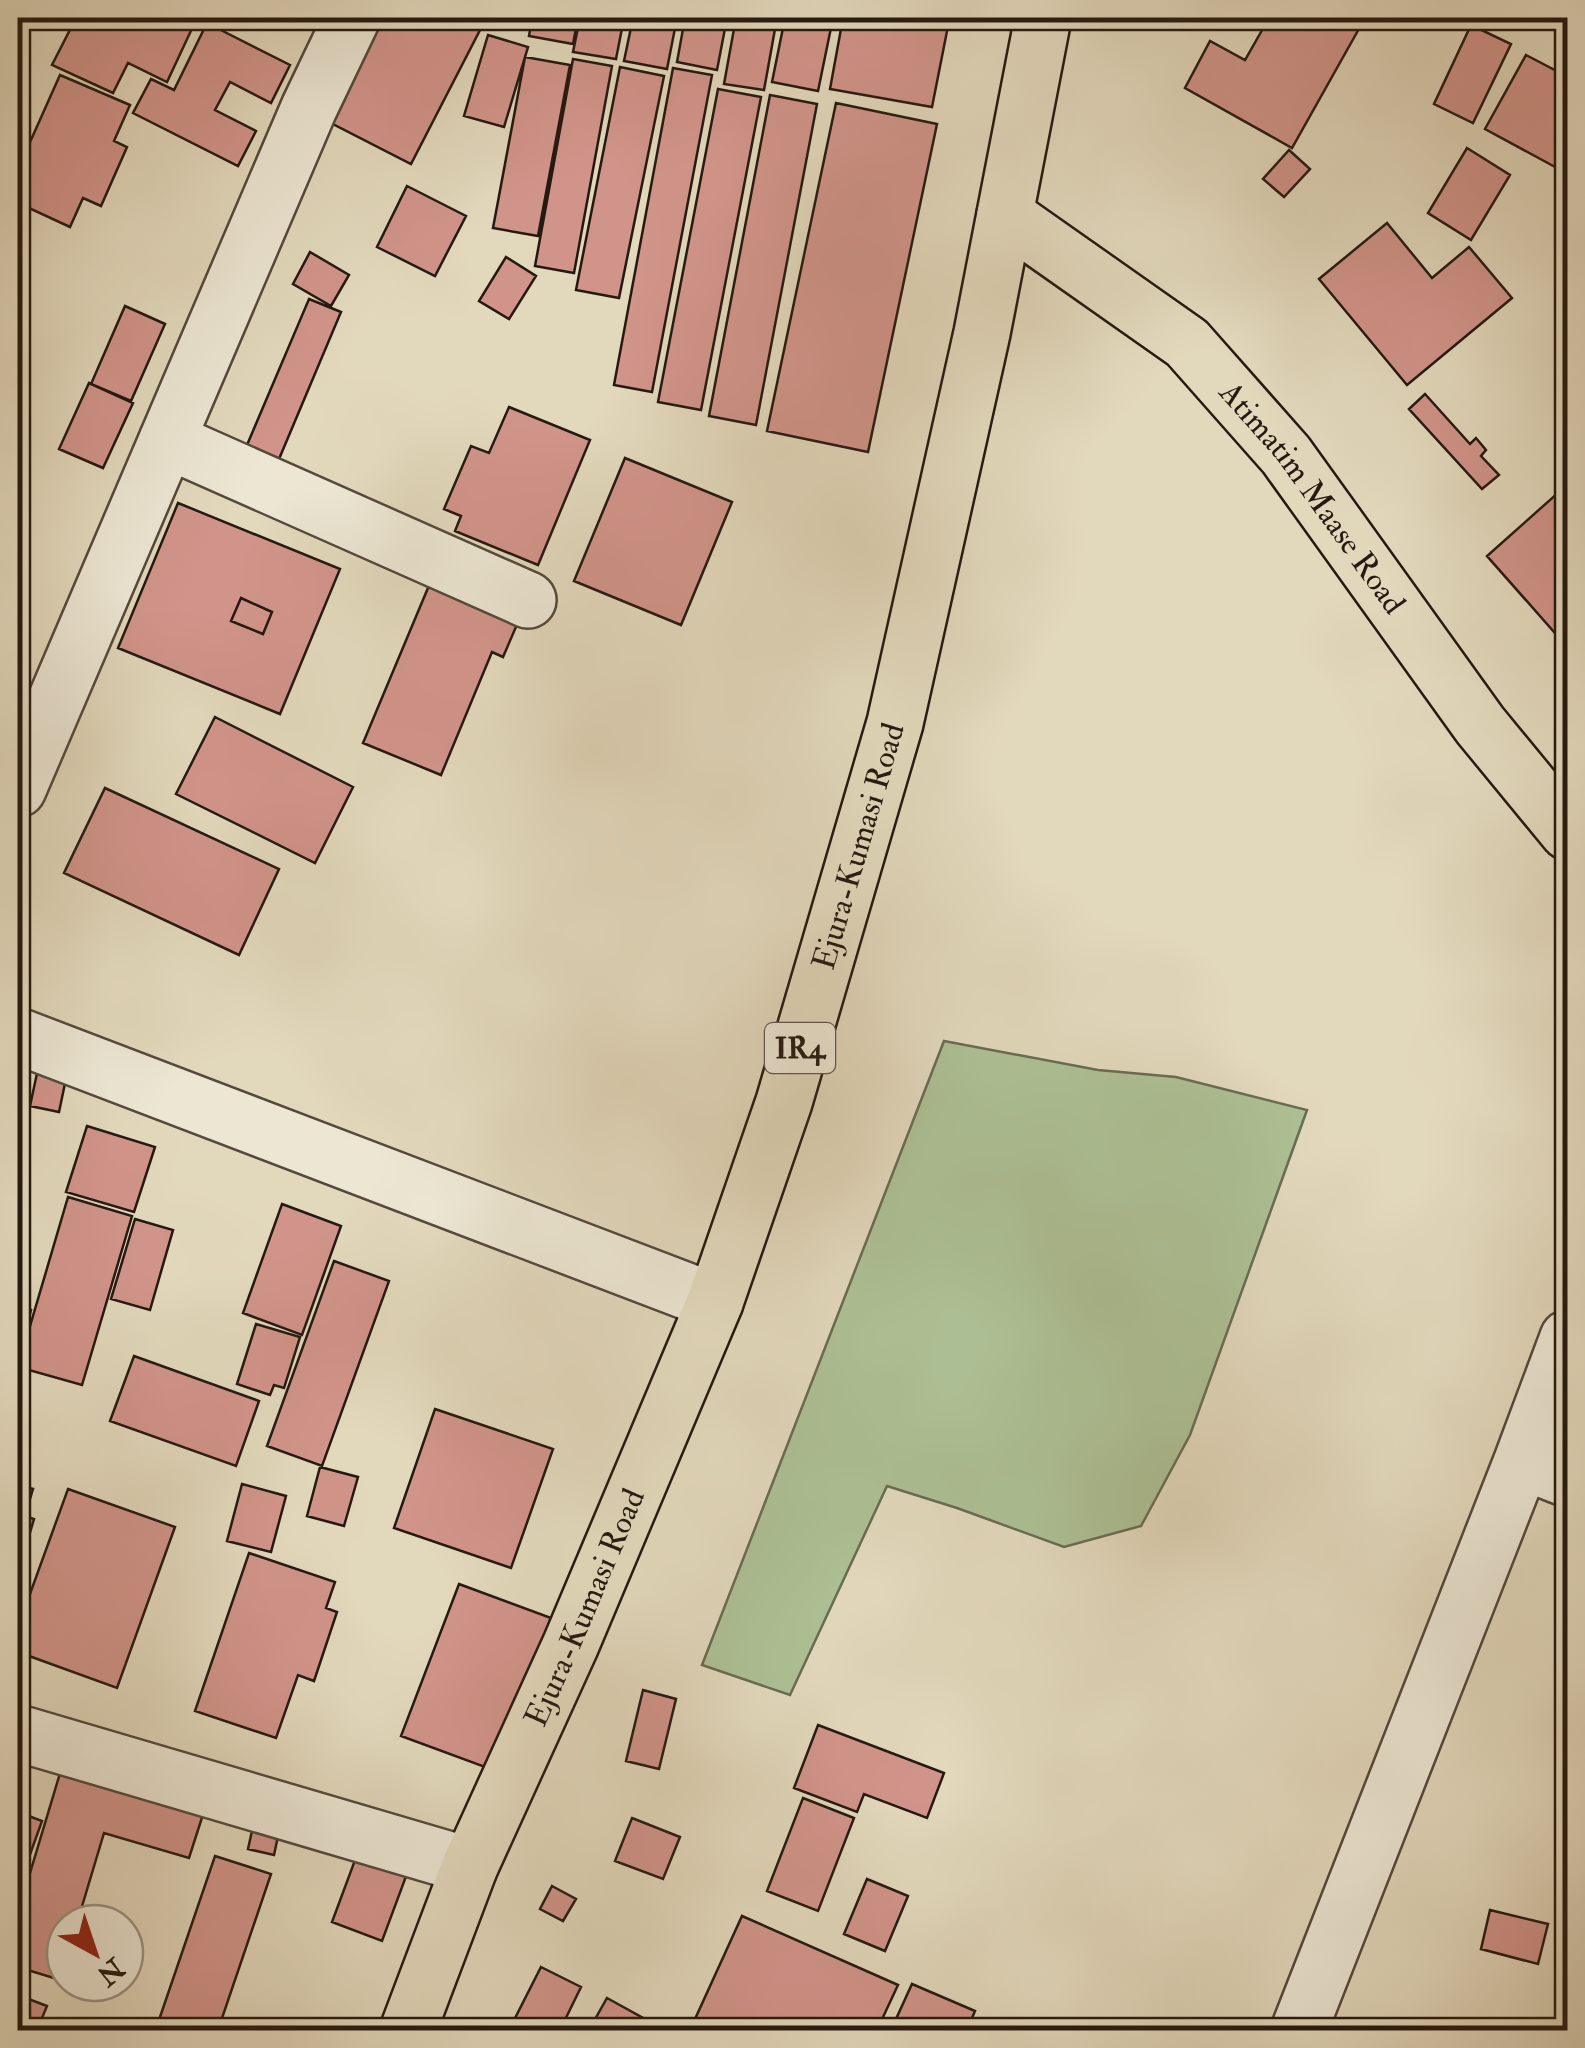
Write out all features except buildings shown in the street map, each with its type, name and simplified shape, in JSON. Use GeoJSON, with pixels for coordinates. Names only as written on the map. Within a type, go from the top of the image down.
{"type":"FeatureCollection","features":[{"type":"Feature","properties":{"kind":"main road","name":"Ejura-Kumasi Road"},"geometry":{"type":"LineString","coordinates":[[408,2030],[470,1866],[572,1644],[715,1302],[784,1102],[895,722],[979,350],[1043,18]]}},
{"type":"Feature","properties":{"kind":"main road","name":"Atimatim Maase Road"},"geometry":{"type":"LineString","coordinates":[[1005,215],[1186,343],[1286,455],[1480,725],[1568,832]]}},
{"type":"Feature","properties":{"kind":"street"},"geometry":{"type":"LineString","coordinates":[[18,789],[309,108],[352,18]]}},
{"type":"Feature","properties":{"kind":"street"},"geometry":{"type":"LineString","coordinates":[[167,440],[528,600]]}},
{"type":"Feature","properties":{"kind":"street"},"geometry":{"type":"LineString","coordinates":[[18,1036],[715,1302]]}},
{"type":"Feature","properties":{"kind":"street"},"geometry":{"type":"LineString","coordinates":[[1299,2030],[1545,1470],[1568,1338]]}},
{"type":"Feature","properties":{"kind":"street"},"geometry":{"type":"LineString","coordinates":[[18,1733],[470,1866]]}},
{"type":"Feature","properties":{"kind":"green space"},"geometry":{"type":"Polygon","coordinates":[[[944,1041],[1098,1070],[1176,1077],[1307,1110],[1190,1435],[1141,1526],[1064,1547],[887,1486],[790,1695],[702,1665],[944,1041]]]}}]}
